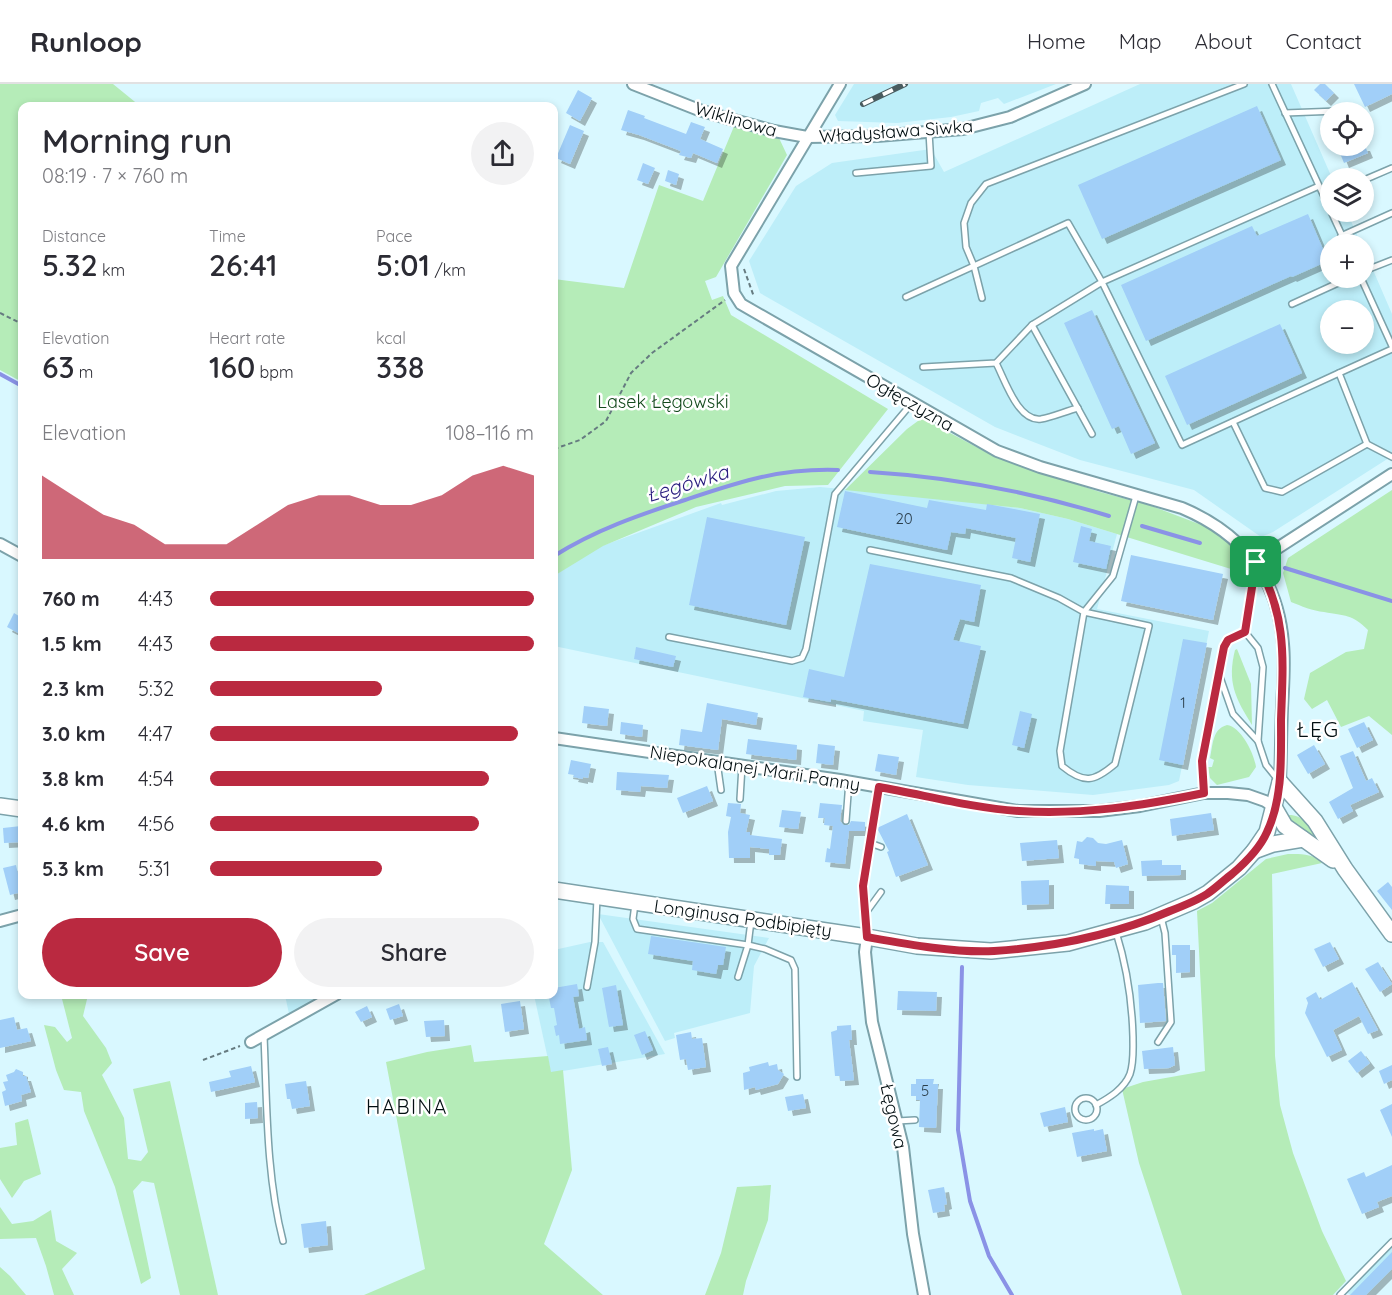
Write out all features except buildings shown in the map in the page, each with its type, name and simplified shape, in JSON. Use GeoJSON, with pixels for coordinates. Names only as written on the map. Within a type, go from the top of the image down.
{"type":"FeatureCollection","features":[{"type":"Feature","properties":{"kind":"street","name":"Wiklinowa"},"geometry":{"type":"LineString","coordinates":[[633,84],[720,116],[774,131],[807,137]]}},
{"type":"Feature","properties":{"kind":"street"},"geometry":{"type":"LineString","coordinates":[[734,293],[731,266],[840,84]]}},
{"type":"Feature","properties":{"kind":"street","name":"Władysława Siwka"},"geometry":{"type":"LineString","coordinates":[[807,137],[876,136],[963,129],[1010,117],[1085,84]]}},
{"type":"Feature","properties":{"kind":"street","name":"Ogłęczyzna"},"geometry":{"type":"LineString","coordinates":[[734,293],[741,304],[997,451],[1018,460],[1182,508],[1211,522],[1256,562]]}},
{"type":"Feature","properties":{"kind":"street"},"geometry":{"type":"LineString","coordinates":[[1256,562],[1392,474]]}},
{"type":"Feature","properties":{"kind":"street"},"geometry":{"type":"LineString","coordinates":[[0,544],[18,554]]}},
{"type":"Feature","properties":{"kind":"street","name":"Longinusa Podbipięty"},"geometry":{"type":"LineString","coordinates":[[558,891],[917,946],[991,951],[1068,943],[1161,915],[1208,893],[1239,868],[1267,832],[1280,782],[1283,645],[1274,598],[1256,562]]}},
{"type":"Feature","properties":{"kind":"street","name":"Niepokalanej Marii Panny"},"geometry":{"type":"LineString","coordinates":[[558,739],[849,781],[1018,811],[1099,811],[1140,806],[1204,793],[1248,795],[1274,807]]}},
{"type":"Feature","properties":{"kind":"street"},"geometry":{"type":"LineString","coordinates":[[1280,782],[1306,810],[1392,934]]}},
{"type":"Feature","properties":{"kind":"street"},"geometry":{"type":"LineString","coordinates":[[0,806],[18,808]]}},
{"type":"Feature","properties":{"kind":"street"},"geometry":{"type":"LineString","coordinates":[[1274,807],[1283,824],[1345,869]]}},
{"type":"Feature","properties":{"kind":"street"},"geometry":{"type":"LineString","coordinates":[[1254,851],[1283,842],[1303,839]]}},
{"type":"Feature","properties":{"kind":"street"},"geometry":{"type":"LineString","coordinates":[[0,921],[18,916]]}},
{"type":"Feature","properties":{"kind":"street","name":"Łęgowa"},"geometry":{"type":"LineString","coordinates":[[867,937],[865,952],[872,1022],[903,1147],[913,1234],[924,1295]]}},
{"type":"Feature","properties":{"kind":"street"},"geometry":{"type":"LineString","coordinates":[[251,1042],[328,999]]}},
{"type":"Feature","properties":{"kind":"lane"},"geometry":{"type":"LineString","coordinates":[[982,298],[974,266],[966,247],[964,223],[971,203],[986,184],[1244,84]]}},
{"type":"Feature","properties":{"kind":"lane"},"geometry":{"type":"LineString","coordinates":[[923,367],[996,363],[1032,325],[1102,282],[1319,186],[1272,84]]}},
{"type":"Feature","properties":{"kind":"lane"},"geometry":{"type":"LineString","coordinates":[[1285,113],[1320,112]]}},
{"type":"Feature","properties":{"kind":"lane"},"geometry":{"type":"LineString","coordinates":[[856,173],[932,166],[929,132]]}},
{"type":"Feature","properties":{"kind":"lane"},"geometry":{"type":"LineString","coordinates":[[1374,176],[1392,168]]}},
{"type":"Feature","properties":{"kind":"lane"},"geometry":{"type":"LineString","coordinates":[[1345,234],[1392,213]]}},
{"type":"Feature","properties":{"kind":"lane"},"geometry":{"type":"LineString","coordinates":[[906,297],[1068,222],[1102,282],[1182,445],[1392,348],[1365,288]]}},
{"type":"Feature","properties":{"kind":"lane"},"geometry":{"type":"LineString","coordinates":[[1374,267],[1392,260]]}},
{"type":"Feature","properties":{"kind":"lane"},"geometry":{"type":"LineString","coordinates":[[1292,304],[1327,288]]}},
{"type":"Feature","properties":{"kind":"lane"},"geometry":{"type":"LineString","coordinates":[[1032,325],[1092,434]]}},
{"type":"Feature","properties":{"kind":"lane"},"geometry":{"type":"LineString","coordinates":[[996,363],[1018,407],[1028,416],[1041,419],[1078,408]]}},
{"type":"Feature","properties":{"kind":"lane"},"geometry":{"type":"LineString","coordinates":[[1339,374],[1367,444],[1392,457]]}},
{"type":"Feature","properties":{"kind":"lane"},"geometry":{"type":"LineString","coordinates":[[669,637],[792,661],[802,658],[806,648],[835,494],[912,403]]}},
{"type":"Feature","properties":{"kind":"lane"},"geometry":{"type":"LineString","coordinates":[[1233,422],[1266,488],[1282,492],[1367,444]]}},
{"type":"Feature","properties":{"kind":"lane"},"geometry":{"type":"LineString","coordinates":[[870,550],[1011,578],[1059,598],[1084,612],[1149,626],[1115,764],[1103,775],[1091,780],[1074,776],[1062,766],[1060,751],[1084,612],[1113,576],[1136,494]]}},
{"type":"Feature","properties":{"kind":"lane"},"geometry":{"type":"LineString","coordinates":[[1256,562],[1245,632],[1258,648],[1263,667],[1258,741],[1266,765],[1280,782]]}},
{"type":"Feature","properties":{"kind":"lane"},"geometry":{"type":"LineString","coordinates":[[1204,793],[1202,761],[1224,647],[1228,640],[1245,632]]}},
{"type":"Feature","properties":{"kind":"lane"},"geometry":{"type":"LineString","coordinates":[[1219,676],[1233,714],[1258,741]]}},
{"type":"Feature","properties":{"kind":"lane"},"geometry":{"type":"LineString","coordinates":[[717,762],[721,790]]}},
{"type":"Feature","properties":{"kind":"lane"},"geometry":{"type":"LineString","coordinates":[[740,799],[742,766]]}},
{"type":"Feature","properties":{"kind":"lane"},"geometry":{"type":"LineString","coordinates":[[846,821],[849,781]]}},
{"type":"Feature","properties":{"kind":"lane"},"geometry":{"type":"LineString","coordinates":[[867,937],[863,886],[879,787]]}},
{"type":"Feature","properties":{"kind":"lane"},"geometry":{"type":"LineString","coordinates":[[870,843],[881,847]]}},
{"type":"Feature","properties":{"kind":"lane"},"geometry":{"type":"LineString","coordinates":[[865,914],[881,892]]}},
{"type":"Feature","properties":{"kind":"lane"},"geometry":{"type":"LineString","coordinates":[[587,987],[595,942],[597,897]]}},
{"type":"Feature","properties":{"kind":"lane"},"geometry":{"type":"LineString","coordinates":[[636,902],[633,919],[637,929],[748,945],[791,960],[794,965],[797,1077]]}},
{"type":"Feature","properties":{"kind":"lane"},"geometry":{"type":"LineString","coordinates":[[1158,1042],[1171,1022],[1165,933],[1161,915]]}},
{"type":"Feature","properties":{"kind":"lane"},"geometry":{"type":"LineString","coordinates":[[738,977],[748,945],[751,919]]}},
{"type":"Feature","properties":{"kind":"lane"},"geometry":{"type":"LineString","coordinates":[[1096,1105],[1118,1092],[1129,1076],[1133,1060],[1129,982],[1115,930]]}},
{"type":"Feature","properties":{"kind":"lane"},"geometry":{"type":"LineString","coordinates":[[264,1036],[270,1161],[277,1219],[283,1241]]}},
{"type":"Feature","properties":{"kind":"lane"},"geometry":{"type":"LineString","coordinates":[[1080,1100],[1091,1100],[1096,1105],[1096,1112],[1089,1120],[1079,1118],[1075,1112],[1080,1100]]}},
{"type":"Feature","properties":{"kind":"lane"},"geometry":{"type":"LineString","coordinates":[[897,1121],[915,1120]]}},
{"type":"Feature","properties":{"kind":"lane"},"geometry":{"type":"LineString","coordinates":[[1340,1295],[1392,1242]]}},
{"type":"Feature","properties":{"kind":"path"},"geometry":{"type":"LineString","coordinates":[[740,259],[756,303]]}},
{"type":"Feature","properties":{"kind":"path"},"geometry":{"type":"LineString","coordinates":[[558,448],[580,440],[606,421],[631,373],[652,354],[734,293]]}},
{"type":"Feature","properties":{"kind":"path"},"geometry":{"type":"LineString","coordinates":[[0,313],[18,322]]}},
{"type":"Feature","properties":{"kind":"path"},"geometry":{"type":"LineString","coordinates":[[204,1060],[251,1042]]}},
{"type":"Feature","properties":{"kind":"shaded area"},"geometry":{"type":"Polygon","coordinates":[[[854,84],[1056,84],[1004,104],[998,98],[981,103],[979,111],[951,117],[897,123],[838,121],[835,115],[854,84]]]}},
{"type":"Feature","properties":{"kind":"shaded area"},"geometry":{"type":"Polygon","coordinates":[[[1140,84],[1291,84],[1320,150],[1320,156],[1322,156],[1328,168],[1320,168],[1320,222],[1351,222],[1357,234],[1320,234],[1320,288],[1374,288],[1374,272],[1392,314],[1392,456],[1273,532],[1261,537],[1194,490],[1080,460],[995,427],[760,293],[749,261],[796,186],[832,163],[931,149],[944,172],[1140,84]]]}},
{"type":"Feature","properties":{"kind":"shaded area"},"geometry":{"type":"Polygon","coordinates":[[[820,487],[1020,508],[1068,519],[1117,534],[1097,609],[1209,631],[1179,781],[1169,785],[1093,795],[968,785],[916,777],[923,730],[863,721],[864,711],[558,647],[558,573],[596,548],[721,503],[722,505],[776,491],[820,487]]]}},
{"type":"Feature","properties":{"kind":"shaded area"},"geometry":{"type":"Polygon","coordinates":[[[598,914],[769,938],[754,966],[750,1013],[674,1033],[675,1038],[665,1041],[598,914]]]}},
{"type":"Feature","properties":{"kind":"shaded area"},"geometry":{"type":"Polygon","coordinates":[[[590,942],[603,942],[665,1054],[551,1073],[535,999],[558,999],[558,949],[590,942]]]}},
{"type":"Feature","properties":{"kind":"shaded area"},"geometry":{"type":"Polygon","coordinates":[[[286,999],[320,999],[304,1009],[289,1014],[286,999]]]}},
{"type":"Feature","properties":{"kind":"shaded area"},"geometry":{"type":"Polygon","coordinates":[[[1392,1245],[1392,1269],[1366,1295],[1350,1295],[1346,1291],[1392,1245]]]}},
{"type":"Feature","properties":{"kind":"green space"},"geometry":{"type":"Polygon","coordinates":[[[0,84],[113,84],[135,102],[18,102],[18,380],[0,370],[0,84]]]}},
{"type":"Feature","properties":{"kind":"green space","name":"Lasek Łęgowski"},"geometry":{"type":"Polygon","coordinates":[[[735,124],[779,138],[787,155],[716,277],[705,281],[712,300],[723,296],[731,315],[888,409],[828,485],[785,486],[696,507],[603,546],[558,574],[558,280],[624,288],[659,185],[703,201],[735,124]]]}},
{"type":"Feature","properties":{"kind":"green space"},"geometry":{"type":"Polygon","coordinates":[[[922,418],[997,458],[1100,492],[1149,505],[1207,527],[1237,549],[1242,565],[1231,569],[1068,519],[1020,508],[845,490],[907,429],[922,418]]]}},
{"type":"Feature","properties":{"kind":"green space"},"geometry":{"type":"Polygon","coordinates":[[[1392,490],[1392,735],[1369,716],[1341,727],[1327,700],[1312,709],[1304,699],[1310,673],[1346,652],[1364,649],[1368,630],[1348,616],[1316,611],[1291,602],[1283,573],[1288,558],[1392,490]]]}},
{"type":"Feature","properties":{"kind":"green space"},"geometry":{"type":"Polygon","coordinates":[[[1237,649],[1251,684],[1252,725],[1237,698],[1232,681],[1233,661],[1237,649]]]}},
{"type":"Feature","properties":{"kind":"green space"},"geometry":{"type":"Polygon","coordinates":[[[1227,725],[1242,735],[1253,755],[1256,767],[1249,777],[1217,785],[1210,778],[1208,767],[1212,767],[1214,760],[1210,758],[1216,734],[1218,730],[1227,725]]]}},
{"type":"Feature","properties":{"kind":"green space"},"geometry":{"type":"Polygon","coordinates":[[[1287,815],[1301,818],[1316,837],[1295,826],[1287,815]]]}},
{"type":"Feature","properties":{"kind":"green space"},"geometry":{"type":"Polygon","coordinates":[[[1288,854],[1310,856],[1322,863],[1272,874],[1275,1056],[1280,1105],[1293,1153],[1322,1231],[1346,1281],[1333,1295],[1182,1295],[1139,1163],[1122,1089],[1143,1082],[1205,1071],[1197,911],[1212,903],[1266,859],[1288,854]]]}},
{"type":"Feature","properties":{"kind":"green space"},"geometry":{"type":"Polygon","coordinates":[[[62,999],[87,999],[83,1016],[106,1048],[112,1063],[102,1075],[124,1118],[128,1159],[141,1161],[148,1152],[133,1089],[170,1081],[218,1295],[180,1295],[154,1183],[142,1181],[133,1191],[151,1278],[141,1284],[115,1187],[84,1111],[81,1092],[64,1090],[44,1025],[55,1027],[67,1042],[72,1038],[62,999]]]}},
{"type":"Feature","properties":{"kind":"green space"},"geometry":{"type":"Polygon","coordinates":[[[471,1045],[474,1062],[548,1056],[551,1072],[563,1070],[572,1170],[544,1244],[603,1295],[364,1295],[425,1269],[386,1062],[471,1045]]]}},
{"type":"Feature","properties":{"kind":"green space"},"geometry":{"type":"Polygon","coordinates":[[[28,1119],[41,1174],[24,1181],[12,1198],[0,1179],[0,1148],[17,1145],[15,1123],[28,1119]]]}},
{"type":"Feature","properties":{"kind":"green space"},"geometry":{"type":"Polygon","coordinates":[[[771,1185],[768,1220],[743,1295],[705,1295],[721,1253],[737,1187],[771,1185]]]}},
{"type":"Feature","properties":{"kind":"green space"},"geometry":{"type":"Polygon","coordinates":[[[0,1207],[12,1224],[33,1221],[51,1210],[56,1241],[77,1253],[62,1269],[74,1295],[54,1295],[36,1238],[0,1239],[0,1207]]]}},
{"type":"Feature","properties":{"kind":"green space"},"geometry":{"type":"Polygon","coordinates":[[[0,1267],[10,1276],[26,1295],[0,1295],[0,1267]]]}},
{"type":"Feature","properties":{"kind":"waterway","name":"Łęgówka"},"geometry":{"type":"LineString","coordinates":[[0,374],[18,384]]}},
{"type":"Feature","properties":{"kind":"waterway","name":"Łęgówka"},"geometry":{"type":"LineString","coordinates":[[558,554],[585,538],[618,524],[723,487],[797,471],[838,470]]}},
{"type":"Feature","properties":{"kind":"waterway","name":"Łęgówka"},"geometry":{"type":"LineString","coordinates":[[870,472],[991,487],[1109,516]]}},
{"type":"Feature","properties":{"kind":"waterway","name":"Łęgówka"},"geometry":{"type":"LineString","coordinates":[[1142,526],[1200,543]]}},
{"type":"Feature","properties":{"kind":"waterway","name":"Łęgówka"},"geometry":{"type":"LineString","coordinates":[[1285,568],[1392,601]]}},
{"type":"Feature","properties":{"kind":"waterway"},"geometry":{"type":"LineString","coordinates":[[962,967],[958,1130],[970,1201],[989,1256],[1012,1295]]}},
{"type":"Feature","properties":{"kind":"railway"},"geometry":{"type":"LineString","coordinates":[[863,104],[905,84]]}},
{"type":"Feature","properties":{"kind":"district","name":"ŁĘG"},"geometry":{"type":"Point","coordinates":[1318,729]}},
{"type":"Feature","properties":{"kind":"district","name":"HABINA"},"geometry":{"type":"Point","coordinates":[407,1106]}},
{"type":"Feature","properties":{"kind":"route"},"geometry":{"type":"LineString","coordinates":[[1256,562],[1274,598],[1283,645],[1280,782],[1267,832],[1239,868],[1208,893],[1194,901],[1145,922],[1068,943],[991,951],[917,946],[867,937],[863,886],[879,787],[1018,811],[1069,812],[1140,806],[1204,793],[1202,761],[1224,647],[1228,640],[1245,632],[1256,562]]}}]}
